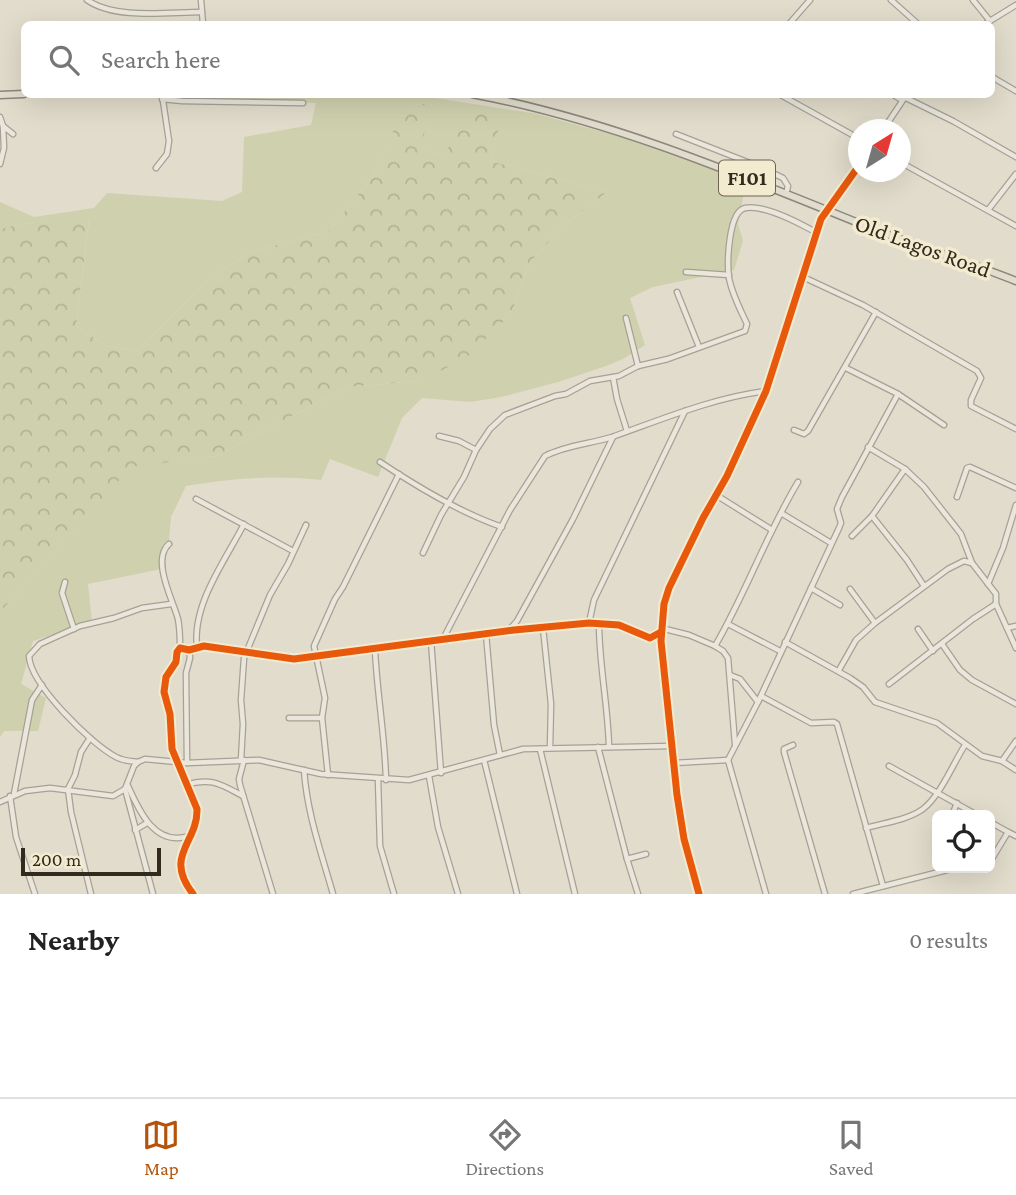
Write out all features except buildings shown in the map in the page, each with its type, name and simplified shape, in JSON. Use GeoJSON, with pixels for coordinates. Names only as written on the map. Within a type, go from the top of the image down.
{"type":"FeatureCollection","features":[{"type":"Feature","properties":{"kind":"main road"},"geometry":{"type":"LineString","coordinates":[[0,95],[21,94]]}},
{"type":"Feature","properties":{"kind":"main road","name":"Old Lagos Road"},"geometry":{"type":"LineString","coordinates":[[491,98],[589,121],[723,167],[827,210],[1016,281]]}},
{"type":"Feature","properties":{"kind":"street"},"geometry":{"type":"LineString","coordinates":[[86,0],[103,8],[123,12],[202,12]]}},
{"type":"Feature","properties":{"kind":"street"},"geometry":{"type":"LineString","coordinates":[[201,0],[203,21]]}},
{"type":"Feature","properties":{"kind":"street"},"geometry":{"type":"LineString","coordinates":[[792,21],[810,0]]}},
{"type":"Feature","properties":{"kind":"street"},"geometry":{"type":"LineString","coordinates":[[891,0],[915,21]]}},
{"type":"Feature","properties":{"kind":"street"},"geometry":{"type":"LineString","coordinates":[[973,0],[987,21]]}},
{"type":"Feature","properties":{"kind":"street"},"geometry":{"type":"LineString","coordinates":[[991,21],[1016,5]]}},
{"type":"Feature","properties":{"kind":"street"},"geometry":{"type":"LineString","coordinates":[[995,79],[1016,90]]}},
{"type":"Feature","properties":{"kind":"street"},"geometry":{"type":"LineString","coordinates":[[156,168],[167,154],[169,142],[162,98]]}},
{"type":"Feature","properties":{"kind":"street"},"geometry":{"type":"LineString","coordinates":[[167,98],[182,101],[303,103]]}},
{"type":"Feature","properties":{"kind":"street"},"geometry":{"type":"LineString","coordinates":[[786,98],[848,132]]}},
{"type":"Feature","properties":{"kind":"street"},"geometry":{"type":"LineString","coordinates":[[890,119],[903,98]]}},
{"type":"Feature","properties":{"kind":"street"},"geometry":{"type":"LineString","coordinates":[[906,98],[1016,157]]}},
{"type":"Feature","properties":{"kind":"street"},"geometry":{"type":"LineString","coordinates":[[0,117],[4,148],[0,164]]}},
{"type":"Feature","properties":{"kind":"street"},"geometry":{"type":"LineString","coordinates":[[3,126],[13,134]]}},
{"type":"Feature","properties":{"kind":"street"},"geometry":{"type":"LineString","coordinates":[[676,134],[783,178],[788,186],[786,194]]}},
{"type":"Feature","properties":{"kind":"street"},"geometry":{"type":"LineString","coordinates":[[911,168],[1016,226]]}},
{"type":"Feature","properties":{"kind":"street"},"geometry":{"type":"LineString","coordinates":[[988,210],[1016,174]]}},
{"type":"Feature","properties":{"kind":"street"},"geometry":{"type":"LineString","coordinates":[[699,894],[682,828],[661,615],[669,588],[766,391],[817,233],[827,210],[848,182]]}},
{"type":"Feature","properties":{"kind":"street"},"geometry":{"type":"LineString","coordinates":[[423,553],[476,450],[490,429],[505,415],[566,394],[584,383],[613,377],[638,366],[668,359],[740,334],[747,328],[729,275],[732,223],[738,211],[746,208],[792,219],[817,233]]}},
{"type":"Feature","properties":{"kind":"street"},"geometry":{"type":"LineString","coordinates":[[686,272],[729,275]]}},
{"type":"Feature","properties":{"kind":"street"},"geometry":{"type":"LineString","coordinates":[[803,277],[824,285],[876,313],[981,375],[971,406],[1016,429]]}},
{"type":"Feature","properties":{"kind":"street"},"geometry":{"type":"LineString","coordinates":[[677,292],[699,347]]}},
{"type":"Feature","properties":{"kind":"street"},"geometry":{"type":"LineString","coordinates":[[794,430],[807,433],[876,313]]}},
{"type":"Feature","properties":{"kind":"street"},"geometry":{"type":"LineString","coordinates":[[626,317],[638,366]]}},
{"type":"Feature","properties":{"kind":"street"},"geometry":{"type":"LineString","coordinates":[[846,368],[898,394],[944,425]]}},
{"type":"Feature","properties":{"kind":"street"},"geometry":{"type":"LineString","coordinates":[[613,377],[627,430]]}},
{"type":"Feature","properties":{"kind":"street"},"geometry":{"type":"LineString","coordinates":[[443,640],[529,477],[545,456],[614,436],[685,410],[734,396],[766,391]]}},
{"type":"Feature","properties":{"kind":"street"},"geometry":{"type":"LineString","coordinates":[[766,894],[728,760],[758,702],[841,523],[837,509],[898,394]]}},
{"type":"Feature","properties":{"kind":"street"},"geometry":{"type":"LineString","coordinates":[[589,623],[594,600],[685,410]]}},
{"type":"Feature","properties":{"kind":"street"},"geometry":{"type":"LineString","coordinates":[[439,436],[459,441],[476,450]]}},
{"type":"Feature","properties":{"kind":"street"},"geometry":{"type":"LineString","coordinates":[[509,631],[573,519],[614,436]]}},
{"type":"Feature","properties":{"kind":"street"},"geometry":{"type":"LineString","coordinates":[[604,439],[607,448]]}},
{"type":"Feature","properties":{"kind":"street"},"geometry":{"type":"LineString","coordinates":[[868,447],[905,469],[961,534],[972,563],[996,593],[996,604],[1016,648]]}},
{"type":"Feature","properties":{"kind":"street"},"geometry":{"type":"LineString","coordinates":[[380,462],[485,522],[502,527]]}},
{"type":"Feature","properties":{"kind":"street"},"geometry":{"type":"LineString","coordinates":[[957,497],[967,468],[970,467],[1016,488]]}},
{"type":"Feature","properties":{"kind":"street"},"geometry":{"type":"LineString","coordinates":[[852,536],[872,516],[905,469]]}},
{"type":"Feature","properties":{"kind":"street"},"geometry":{"type":"LineString","coordinates":[[328,775],[322,718],[324,690],[314,646],[331,606],[399,474]]}},
{"type":"Feature","properties":{"kind":"street"},"geometry":{"type":"LineString","coordinates":[[715,646],[798,482]]}},
{"type":"Feature","properties":{"kind":"street"},"geometry":{"type":"LineString","coordinates":[[716,495],[772,530]]}},
{"type":"Feature","properties":{"kind":"street"},"geometry":{"type":"LineString","coordinates":[[195,499],[293,551]]}},
{"type":"Feature","properties":{"kind":"street"},"geometry":{"type":"LineString","coordinates":[[988,584],[1007,538],[1016,505]]}},
{"type":"Feature","properties":{"kind":"street"},"geometry":{"type":"LineString","coordinates":[[781,513],[832,543]]}},
{"type":"Feature","properties":{"kind":"street"},"geometry":{"type":"LineString","coordinates":[[872,516],[924,586]]}},
{"type":"Feature","properties":{"kind":"street"},"geometry":{"type":"LineString","coordinates":[[197,647],[200,608],[244,524]]}},
{"type":"Feature","properties":{"kind":"street"},"geometry":{"type":"LineString","coordinates":[[273,894],[239,779],[242,760],[242,674],[246,652],[270,595],[306,525]]}},
{"type":"Feature","properties":{"kind":"street"},"geometry":{"type":"LineString","coordinates":[[169,544],[162,555],[162,565],[171,604],[178,619],[180,648],[176,662],[166,677],[163,692],[170,714],[171,745],[197,814],[180,870],[183,882],[193,894]]}},
{"type":"Feature","properties":{"kind":"street"},"geometry":{"type":"LineString","coordinates":[[839,670],[856,640],[875,623],[957,564],[964,561],[972,563]]}},
{"type":"Feature","properties":{"kind":"street"},"geometry":{"type":"LineString","coordinates":[[65,582],[62,593],[74,629]]}},
{"type":"Feature","properties":{"kind":"street"},"geometry":{"type":"LineString","coordinates":[[811,588],[840,606]]}},
{"type":"Feature","properties":{"kind":"street"},"geometry":{"type":"LineString","coordinates":[[850,589],[875,623]]}},
{"type":"Feature","properties":{"kind":"street"},"geometry":{"type":"LineString","coordinates":[[171,604],[142,608],[74,629],[40,644],[29,656],[42,685],[90,738],[115,756],[138,762],[145,759],[179,763],[271,761],[328,775],[409,780],[523,749],[672,746]]}},
{"type":"Feature","properties":{"kind":"street"},"geometry":{"type":"LineString","coordinates":[[889,684],[996,604]]}},
{"type":"Feature","properties":{"kind":"street"},"geometry":{"type":"LineString","coordinates":[[517,621],[520,629]]}},
{"type":"Feature","properties":{"kind":"street"},"geometry":{"type":"LineString","coordinates":[[180,648],[189,650],[204,646],[294,659],[520,629],[589,623],[620,625],[650,638],[661,630],[689,635],[723,651],[727,658],[735,746]]}},
{"type":"Feature","properties":{"kind":"street"},"geometry":{"type":"LineString","coordinates":[[599,623],[599,647],[608,704],[609,747]]}},
{"type":"Feature","properties":{"kind":"street"},"geometry":{"type":"LineString","coordinates":[[728,624],[780,651]]}},
{"type":"Feature","properties":{"kind":"street"},"geometry":{"type":"LineString","coordinates":[[1007,628],[1016,626]]}},
{"type":"Feature","properties":{"kind":"street"},"geometry":{"type":"LineString","coordinates":[[543,628],[551,704],[550,748]]}},
{"type":"Feature","properties":{"kind":"street"},"geometry":{"type":"LineString","coordinates":[[918,629],[933,651]]}},
{"type":"Feature","properties":{"kind":"street"},"geometry":{"type":"LineString","coordinates":[[486,634],[494,725],[500,755]]}},
{"type":"Feature","properties":{"kind":"street"},"geometry":{"type":"LineString","coordinates":[[431,641],[438,704],[441,773]]}},
{"type":"Feature","properties":{"kind":"street"},"geometry":{"type":"LineString","coordinates":[[785,642],[839,670],[863,687],[875,702],[937,723],[982,756],[1002,761],[1016,770]]}},
{"type":"Feature","properties":{"kind":"street"},"geometry":{"type":"LineString","coordinates":[[942,644],[960,670],[972,680],[1016,704]]}},
{"type":"Feature","properties":{"kind":"street"},"geometry":{"type":"LineString","coordinates":[[187,763],[186,673],[189,650]]}},
{"type":"Feature","properties":{"kind":"street"},"geometry":{"type":"LineString","coordinates":[[375,650],[385,740],[386,780]]}},
{"type":"Feature","properties":{"kind":"street"},"geometry":{"type":"LineString","coordinates":[[729,674],[740,679],[758,702]]}},
{"type":"Feature","properties":{"kind":"street"},"geometry":{"type":"LineString","coordinates":[[36,894],[16,837],[12,795],[32,701],[42,685]]}},
{"type":"Feature","properties":{"kind":"street"},"geometry":{"type":"LineString","coordinates":[[761,695],[811,723],[837,724],[883,886]]}},
{"type":"Feature","properties":{"kind":"street"},"geometry":{"type":"LineString","coordinates":[[289,718],[322,718]]}},
{"type":"Feature","properties":{"kind":"street"},"geometry":{"type":"LineString","coordinates":[[90,738],[81,752],[68,789],[71,812],[92,894]]}},
{"type":"Feature","properties":{"kind":"street"},"geometry":{"type":"LineString","coordinates":[[1002,761],[1016,741]]}},
{"type":"Feature","properties":{"kind":"street"},"geometry":{"type":"LineString","coordinates":[[793,745],[784,751],[825,894]]}},
{"type":"Feature","properties":{"kind":"street"},"geometry":{"type":"LineString","coordinates":[[866,828],[911,816],[922,810],[934,799],[965,745]]}},
{"type":"Feature","properties":{"kind":"street"},"geometry":{"type":"LineString","coordinates":[[598,747],[638,894]]}},
{"type":"Feature","properties":{"kind":"street"},"geometry":{"type":"LineString","coordinates":[[540,749],[575,894]]}},
{"type":"Feature","properties":{"kind":"street"},"geometry":{"type":"LineString","coordinates":[[484,760],[517,894]]}},
{"type":"Feature","properties":{"kind":"street"},"geometry":{"type":"LineString","coordinates":[[674,763],[728,760]]}},
{"type":"Feature","properties":{"kind":"street"},"geometry":{"type":"LineString","coordinates":[[0,802],[12,795],[34,789],[68,789],[113,796],[126,787],[138,762]]}},
{"type":"Feature","properties":{"kind":"street"},"geometry":{"type":"LineString","coordinates":[[889,766],[969,810]]}},
{"type":"Feature","properties":{"kind":"street"},"geometry":{"type":"LineString","coordinates":[[304,770],[312,827],[333,894]]}},
{"type":"Feature","properties":{"kind":"street"},"geometry":{"type":"LineString","coordinates":[[429,776],[439,827],[458,894]]}},
{"type":"Feature","properties":{"kind":"street"},"geometry":{"type":"LineString","coordinates":[[378,779],[380,846],[394,894]]}},
{"type":"Feature","properties":{"kind":"street"},"geometry":{"type":"LineString","coordinates":[[185,785],[200,780],[213,781],[243,796]]}},
{"type":"Feature","properties":{"kind":"street"},"geometry":{"type":"LineString","coordinates":[[126,787],[157,833],[176,839],[189,836]]}},
{"type":"Feature","properties":{"kind":"street"},"geometry":{"type":"LineString","coordinates":[[126,787],[153,894]]}},
{"type":"Feature","properties":{"kind":"street"},"geometry":{"type":"LineString","coordinates":[[954,810],[957,803]]}},
{"type":"Feature","properties":{"kind":"street"},"geometry":{"type":"LineString","coordinates":[[135,830],[148,823]]}},
{"type":"Feature","properties":{"kind":"street"},"geometry":{"type":"LineString","coordinates":[[995,825],[1016,836]]}},
{"type":"Feature","properties":{"kind":"street"},"geometry":{"type":"LineString","coordinates":[[995,853],[1007,832]]}},
{"type":"Feature","properties":{"kind":"street"},"geometry":{"type":"LineString","coordinates":[[627,859],[646,855]]}},
{"type":"Feature","properties":{"kind":"street"},"geometry":{"type":"LineString","coordinates":[[853,894],[935,873]]}},
{"type":"Feature","properties":{"kind":"green space"},"geometry":{"type":"Polygon","coordinates":[[[435,98],[537,114],[621,137],[746,182],[738,224],[743,241],[734,270],[653,287],[630,298],[645,345],[623,359],[558,382],[501,397],[470,402],[422,398],[402,418],[378,477],[330,459],[321,480],[253,478],[186,486],[171,517],[168,550],[161,569],[88,584],[92,622],[33,641],[21,684],[46,698],[38,731],[4,731],[0,737],[0,612],[131,466],[216,456],[347,387],[419,381],[511,314],[530,262],[563,226],[607,192],[490,161],[501,116],[446,155],[419,150],[432,103],[405,106],[374,175],[329,231],[251,252],[208,279],[138,351],[106,346],[76,326],[89,220],[22,224],[0,229],[0,202],[34,217],[94,208],[107,193],[222,201],[242,192],[244,137],[311,125],[316,103],[221,99],[435,98]]]}},
{"type":"Feature","properties":{"kind":"green space"},"geometry":{"type":"Polygon","coordinates":[[[432,103],[420,150],[446,155],[461,110],[502,116],[490,161],[607,192],[563,226],[530,262],[511,314],[465,359],[419,381],[347,387],[216,456],[131,467],[0,612],[0,229],[22,224],[89,219],[76,326],[106,346],[138,351],[208,279],[251,252],[329,231],[374,175],[404,106],[432,103]]]}},
{"type":"Feature","properties":{"kind":"cycle path"},"geometry":{"type":"LineString","coordinates":[[699,894],[684,839],[677,795],[661,641],[664,604],[669,588],[727,476],[766,391],[821,219],[848,181]]}},
{"type":"Feature","properties":{"kind":"cycle path"},"geometry":{"type":"LineString","coordinates":[[193,894],[185,881],[181,859],[193,831],[197,809],[172,749],[170,714],[164,692],[166,677],[176,662],[180,648],[189,650],[204,646],[294,659],[514,630],[589,623],[619,625],[650,638],[661,632]]}}]}
